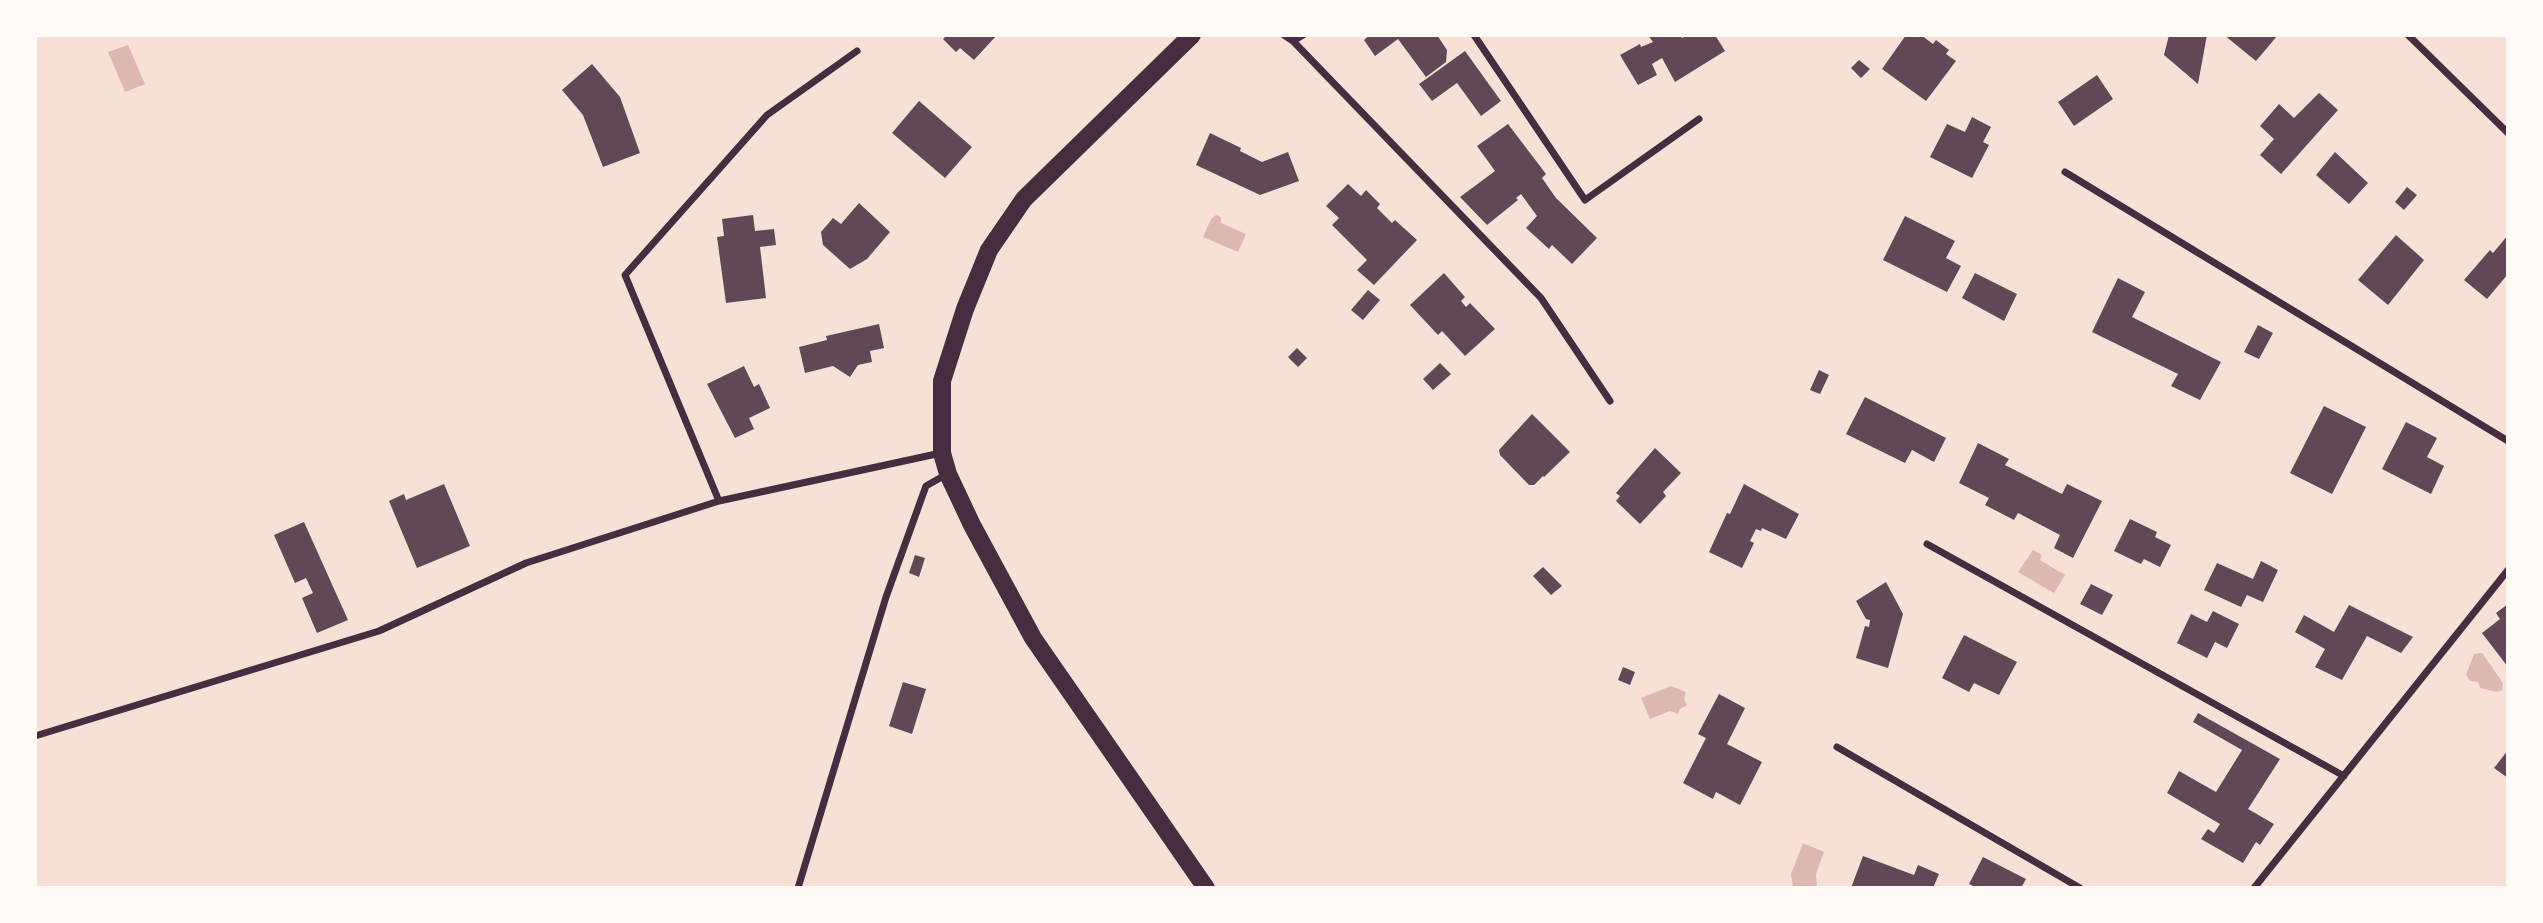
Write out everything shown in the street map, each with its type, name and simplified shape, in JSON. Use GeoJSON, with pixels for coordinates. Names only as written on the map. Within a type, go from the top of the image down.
{"type":"FeatureCollection","features":[{"type":"Feature","properties":{"kind":"main road"},"geometry":{"type":"LineString","coordinates":[[1192,35],[1024,199],[989,250],[965,309],[942,381],[942,453],[948,474],[972,525],[1033,638],[1206,888]]}},
{"type":"Feature","properties":{"kind":"street"},"geometry":{"type":"LineString","coordinates":[[1284,35],[1293,41],[1541,298],[1610,401]]}},
{"type":"Feature","properties":{"kind":"street"},"geometry":{"type":"LineString","coordinates":[[1293,41],[1303,35]]}},
{"type":"Feature","properties":{"kind":"street"},"geometry":{"type":"LineString","coordinates":[[1474,35],[1585,200],[1699,120]]}},
{"type":"Feature","properties":{"kind":"street"},"geometry":{"type":"LineString","coordinates":[[2408,35],[2508,133]]}},
{"type":"Feature","properties":{"kind":"street"},"geometry":{"type":"LineString","coordinates":[[719,501],[625,275],[767,115],[858,51]]}},
{"type":"Feature","properties":{"kind":"street"},"geometry":{"type":"LineString","coordinates":[[2065,172],[2508,441]]}},
{"type":"Feature","properties":{"kind":"street"},"geometry":{"type":"LineString","coordinates":[[35,736],[379,631],[526,562],[719,501],[942,453]]}},
{"type":"Feature","properties":{"kind":"street"},"geometry":{"type":"LineString","coordinates":[[798,888],[886,597],[921,498],[926,486],[948,474]]}},
{"type":"Feature","properties":{"kind":"street"},"geometry":{"type":"LineString","coordinates":[[1927,544],[2344,776]]}},
{"type":"Feature","properties":{"kind":"street"},"geometry":{"type":"LineString","coordinates":[[2254,888],[2508,570]]}},
{"type":"Feature","properties":{"kind":"street"},"geometry":{"type":"LineString","coordinates":[[1837,747],[2080,888]]}},
{"type":"Feature","properties":{"kind":"shaded area"},"geometry":{"type":"Polygon","coordinates":[[[128,45],[145,84],[125,92],[108,52],[128,45]]]}},
{"type":"Feature","properties":{"kind":"shaded area"},"geometry":{"type":"Polygon","coordinates":[[[1216,215],[1221,217],[1221,223],[1246,234],[1238,252],[1203,237],[1211,219],[1216,215]]]}},
{"type":"Feature","properties":{"kind":"shaded area"},"geometry":{"type":"Polygon","coordinates":[[[2033,550],[2042,555],[2040,560],[2065,575],[2054,593],[2018,572],[2033,550]]]}},
{"type":"Feature","properties":{"kind":"shaded area"},"geometry":{"type":"Polygon","coordinates":[[[2482,653],[2503,683],[2502,690],[2497,692],[2480,688],[2478,682],[2470,681],[2466,675],[2474,654],[2482,653]]]}},
{"type":"Feature","properties":{"kind":"shaded area"},"geometry":{"type":"Polygon","coordinates":[[[1671,686],[1686,692],[1684,698],[1687,705],[1680,709],[1678,714],[1670,711],[1650,719],[1641,698],[1671,686]]]}},
{"type":"Feature","properties":{"kind":"shaded area"},"geometry":{"type":"Polygon","coordinates":[[[1803,843],[1824,852],[1816,874],[1817,888],[1793,888],[1791,874],[1803,843]]]}},
{"type":"Feature","properties":{"kind":"building"},"geometry":{"type":"Polygon","coordinates":[[[947,35],[997,35],[974,60],[960,48],[956,52],[943,39],[947,35]]]}},
{"type":"Feature","properties":{"kind":"building"},"geometry":{"type":"Polygon","coordinates":[[[1370,35],[1437,35],[1447,50],[1446,62],[1426,77],[1398,39],[1375,56],[1364,40],[1370,35]]]}},
{"type":"Feature","properties":{"kind":"building"},"geometry":{"type":"Polygon","coordinates":[[[1648,35],[1680,35],[1682,38],[1687,35],[1715,35],[1725,51],[1675,82],[1662,58],[1652,64],[1657,75],[1638,85],[1620,55],[1640,44],[1641,47],[1653,42],[1648,35]]]}},
{"type":"Feature","properties":{"kind":"building"},"geometry":{"type":"Polygon","coordinates":[[[1906,35],[1921,35],[1933,44],[1936,40],[1949,50],[1946,54],[1956,61],[1926,101],[1882,69],[1906,35]]]}},
{"type":"Feature","properties":{"kind":"building"},"geometry":{"type":"Polygon","coordinates":[[[2169,35],[2207,35],[2198,84],[2164,55],[2169,35]]]}},
{"type":"Feature","properties":{"kind":"building"},"geometry":{"type":"Polygon","coordinates":[[[2224,35],[2278,35],[2256,61],[2224,35]]]}},
{"type":"Feature","properties":{"kind":"building"},"geometry":{"type":"Polygon","coordinates":[[[1465,51],[1501,101],[1481,116],[1457,83],[1432,101],[1419,84],[1465,51]]]}},
{"type":"Feature","properties":{"kind":"building"},"geometry":{"type":"Polygon","coordinates":[[[1859,60],[1870,69],[1861,78],[1851,68],[1859,60]]]}},
{"type":"Feature","properties":{"kind":"building"},"geometry":{"type":"Polygon","coordinates":[[[592,64],[620,97],[640,153],[603,167],[583,115],[562,90],[592,64]]]}},
{"type":"Feature","properties":{"kind":"building"},"geometry":{"type":"Polygon","coordinates":[[[2097,75],[2113,99],[2074,126],[2058,102],[2097,75]]]}},
{"type":"Feature","properties":{"kind":"building"},"geometry":{"type":"Polygon","coordinates":[[[2319,93],[2338,110],[2281,174],[2260,155],[2274,139],[2260,126],[2279,104],[2294,118],[2319,93]]]}},
{"type":"Feature","properties":{"kind":"building"},"geometry":{"type":"Polygon","coordinates":[[[919,101],[972,147],[945,178],[892,133],[919,101]]]}},
{"type":"Feature","properties":{"kind":"building"},"geometry":{"type":"Polygon","coordinates":[[[1972,117],[1991,127],[1983,142],[1989,145],[1972,178],[1930,157],[1947,124],[1965,132],[1972,117]]]}},
{"type":"Feature","properties":{"kind":"building"},"geometry":{"type":"Polygon","coordinates":[[[1508,124],[1546,174],[1542,178],[1556,198],[1597,238],[1572,264],[1552,245],[1549,249],[1526,228],[1537,216],[1521,194],[1516,198],[1518,200],[1487,225],[1460,197],[1495,171],[1477,146],[1508,124]]]}},
{"type":"Feature","properties":{"kind":"building"},"geometry":{"type":"Polygon","coordinates":[[[1210,133],[1262,162],[1288,152],[1299,181],[1260,195],[1196,165],[1210,133]]]}},
{"type":"Feature","properties":{"kind":"building"},"geometry":{"type":"Polygon","coordinates":[[[2335,152],[2368,183],[2349,204],[2316,175],[2335,152]]]}},
{"type":"Feature","properties":{"kind":"building"},"geometry":{"type":"Polygon","coordinates":[[[1348,184],[1361,196],[1366,190],[1380,204],[1377,208],[1392,223],[1395,220],[1417,240],[1374,285],[1357,270],[1367,260],[1332,225],[1339,218],[1326,206],[1348,184]]]}},
{"type":"Feature","properties":{"kind":"building"},"geometry":{"type":"Polygon","coordinates":[[[2407,187],[2417,195],[2404,210],[2395,202],[2407,187]]]}},
{"type":"Feature","properties":{"kind":"building"},"geometry":{"type":"Polygon","coordinates":[[[859,203],[890,232],[867,259],[850,269],[823,245],[821,232],[833,218],[841,224],[859,203]]]}},
{"type":"Feature","properties":{"kind":"building"},"geometry":{"type":"Polygon","coordinates":[[[753,215],[755,231],[774,229],[776,245],[760,247],[766,298],[726,303],[717,237],[724,236],[722,219],[753,215]]]}},
{"type":"Feature","properties":{"kind":"building"},"geometry":{"type":"Polygon","coordinates":[[[1905,216],[1955,241],[1946,258],[1961,266],[1947,292],[1883,260],[1905,216]]]}},
{"type":"Feature","properties":{"kind":"building"},"geometry":{"type":"Polygon","coordinates":[[[2396,235],[2424,260],[2388,305],[2358,280],[2396,235]]]}},
{"type":"Feature","properties":{"kind":"building"},"geometry":{"type":"Polygon","coordinates":[[[2508,235],[2508,274],[2487,299],[2464,280],[2490,250],[2493,253],[2508,235]]]}},
{"type":"Feature","properties":{"kind":"building"},"geometry":{"type":"Polygon","coordinates":[[[1444,273],[1465,297],[1461,301],[1466,307],[1470,303],[1495,329],[1465,356],[1442,331],[1438,335],[1410,305],[1444,273]]]}},
{"type":"Feature","properties":{"kind":"building"},"geometry":{"type":"Polygon","coordinates":[[[1975,273],[2017,294],[2004,321],[1962,298],[1975,273]]]}},
{"type":"Feature","properties":{"kind":"building"},"geometry":{"type":"Polygon","coordinates":[[[2118,278],[2145,292],[2132,317],[2221,362],[2200,400],[2171,386],[2178,374],[2092,332],[2118,278]]]}},
{"type":"Feature","properties":{"kind":"building"},"geometry":{"type":"Polygon","coordinates":[[[1368,290],[1380,300],[1363,320],[1351,310],[1368,290]]]}},
{"type":"Feature","properties":{"kind":"building"},"geometry":{"type":"Polygon","coordinates":[[[879,324],[884,348],[870,351],[872,362],[858,365],[850,377],[833,366],[805,373],[799,347],[827,340],[826,336],[879,324]]]}},
{"type":"Feature","properties":{"kind":"building"},"geometry":{"type":"Polygon","coordinates":[[[2258,325],[2273,333],[2259,359],[2244,352],[2258,325]]]}},
{"type":"Feature","properties":{"kind":"building"},"geometry":{"type":"Polygon","coordinates":[[[1297,348],[1307,358],[1298,367],[1288,357],[1297,348]]]}},
{"type":"Feature","properties":{"kind":"building"},"geometry":{"type":"Polygon","coordinates":[[[1440,363],[1451,374],[1433,390],[1423,379],[1440,363]]]}},
{"type":"Feature","properties":{"kind":"building"},"geometry":{"type":"Polygon","coordinates":[[[744,366],[754,387],[759,384],[770,408],[749,418],[754,429],[735,438],[707,384],[744,366]]]}},
{"type":"Feature","properties":{"kind":"building"},"geometry":{"type":"Polygon","coordinates":[[[1819,370],[1829,375],[1820,394],[1810,390],[1819,370]]]}},
{"type":"Feature","properties":{"kind":"building"},"geometry":{"type":"Polygon","coordinates":[[[1865,397],[1946,438],[1934,462],[1912,450],[1905,463],[1846,434],[1865,397]]]}},
{"type":"Feature","properties":{"kind":"building"},"geometry":{"type":"Polygon","coordinates":[[[2324,406],[2366,427],[2332,494],[2290,473],[2324,406]]]}},
{"type":"Feature","properties":{"kind":"building"},"geometry":{"type":"Polygon","coordinates":[[[1532,414],[1570,452],[1544,477],[1534,485],[1529,485],[1500,455],[1499,450],[1532,414]]]}},
{"type":"Feature","properties":{"kind":"building"},"geometry":{"type":"Polygon","coordinates":[[[2406,422],[2437,438],[2427,457],[2444,466],[2431,494],[2382,469],[2406,422]]]}},
{"type":"Feature","properties":{"kind":"building"},"geometry":{"type":"Polygon","coordinates":[[[1978,443],[2009,459],[2005,465],[2062,494],[2067,484],[2102,501],[2073,558],[2054,548],[2060,535],[2018,513],[2014,520],[1985,505],[1989,498],[1959,483],[1978,443]]]}},
{"type":"Feature","properties":{"kind":"building"},"geometry":{"type":"Polygon","coordinates":[[[1655,448],[1681,473],[1663,492],[1666,496],[1640,524],[1616,501],[1620,496],[1616,493],[1655,448]]]}},
{"type":"Feature","properties":{"kind":"building"},"geometry":{"type":"Polygon","coordinates":[[[444,484],[470,546],[417,568],[389,501],[404,494],[406,500],[444,484]]]}},
{"type":"Feature","properties":{"kind":"building"},"geometry":{"type":"Polygon","coordinates":[[[1744,484],[1799,514],[1786,539],[1762,528],[1761,531],[1756,529],[1750,541],[1754,543],[1742,568],[1709,552],[1744,484]]]}},
{"type":"Feature","properties":{"kind":"building"},"geometry":{"type":"Polygon","coordinates":[[[2130,519],[2157,532],[2155,537],[2171,545],[2160,567],[2144,559],[2141,564],[2114,551],[2130,519]]]}},
{"type":"Feature","properties":{"kind":"building"},"geometry":{"type":"Polygon","coordinates":[[[304,522],[348,620],[317,633],[302,598],[313,593],[306,578],[295,583],[274,535],[304,522]]]}},
{"type":"Feature","properties":{"kind":"building"},"geometry":{"type":"Polygon","coordinates":[[[915,555],[925,558],[919,577],[909,573],[915,555]]]}},
{"type":"Feature","properties":{"kind":"building"},"geometry":{"type":"Polygon","coordinates":[[[2261,561],[2278,570],[2263,602],[2247,595],[2241,607],[2204,590],[2217,563],[2253,579],[2261,561]]]}},
{"type":"Feature","properties":{"kind":"building"},"geometry":{"type":"Polygon","coordinates":[[[1543,567],[1562,586],[1551,595],[1533,576],[1543,567]]]}},
{"type":"Feature","properties":{"kind":"building"},"geometry":{"type":"Polygon","coordinates":[[[1886,582],[1903,614],[1888,668],[1856,658],[1865,626],[1869,627],[1870,620],[1866,619],[1856,601],[1886,582]]]}},
{"type":"Feature","properties":{"kind":"building"},"geometry":{"type":"Polygon","coordinates":[[[2091,584],[2113,595],[2102,615],[2080,604],[2091,584]]]}},
{"type":"Feature","properties":{"kind":"building"},"geometry":{"type":"Polygon","coordinates":[[[2508,604],[2508,667],[2482,633],[2500,619],[2496,613],[2508,604]]]}},
{"type":"Feature","properties":{"kind":"building"},"geometry":{"type":"Polygon","coordinates":[[[2349,605],[2413,637],[2401,653],[2367,636],[2342,680],[2315,667],[2325,649],[2295,632],[2304,615],[2334,632],[2349,605]]]}},
{"type":"Feature","properties":{"kind":"building"},"geometry":{"type":"Polygon","coordinates":[[[2213,611],[2239,624],[2227,648],[2215,642],[2207,658],[2177,643],[2191,614],[2207,622],[2213,611]]]}},
{"type":"Feature","properties":{"kind":"building"},"geometry":{"type":"Polygon","coordinates":[[[1964,635],[2017,662],[1999,695],[1974,683],[1969,692],[1942,678],[1964,635]]]}},
{"type":"Feature","properties":{"kind":"building"},"geometry":{"type":"Polygon","coordinates":[[[1623,667],[1635,672],[1630,685],[1618,680],[1623,667]]]}},
{"type":"Feature","properties":{"kind":"building"},"geometry":{"type":"Polygon","coordinates":[[[903,682],[926,689],[912,734],[889,726],[903,682]]]}},
{"type":"Feature","properties":{"kind":"building"},"geometry":{"type":"Polygon","coordinates":[[[1719,694],[1745,708],[1727,744],[1762,762],[1740,805],[1716,792],[1713,799],[1683,783],[1706,738],[1698,734],[1719,694]]]}},
{"type":"Feature","properties":{"kind":"building"},"geometry":{"type":"Polygon","coordinates":[[[2198,713],[2280,759],[2248,809],[2274,824],[2260,845],[2256,842],[2243,863],[2201,839],[2208,829],[2214,833],[2220,824],[2167,793],[2179,771],[2216,792],[2242,750],[2193,722],[2198,713]]]}},
{"type":"Feature","properties":{"kind":"building"},"geometry":{"type":"Polygon","coordinates":[[[2508,750],[2508,778],[2494,768],[2508,750]]]}},
{"type":"Feature","properties":{"kind":"building"},"geometry":{"type":"Polygon","coordinates":[[[1863,856],[1914,875],[1918,865],[1939,874],[1933,888],[1851,888],[1863,856]]]}},
{"type":"Feature","properties":{"kind":"building"},"geometry":{"type":"Polygon","coordinates":[[[1983,857],[2026,879],[2021,888],[1977,888],[1969,884],[1983,857]]]}}]}
